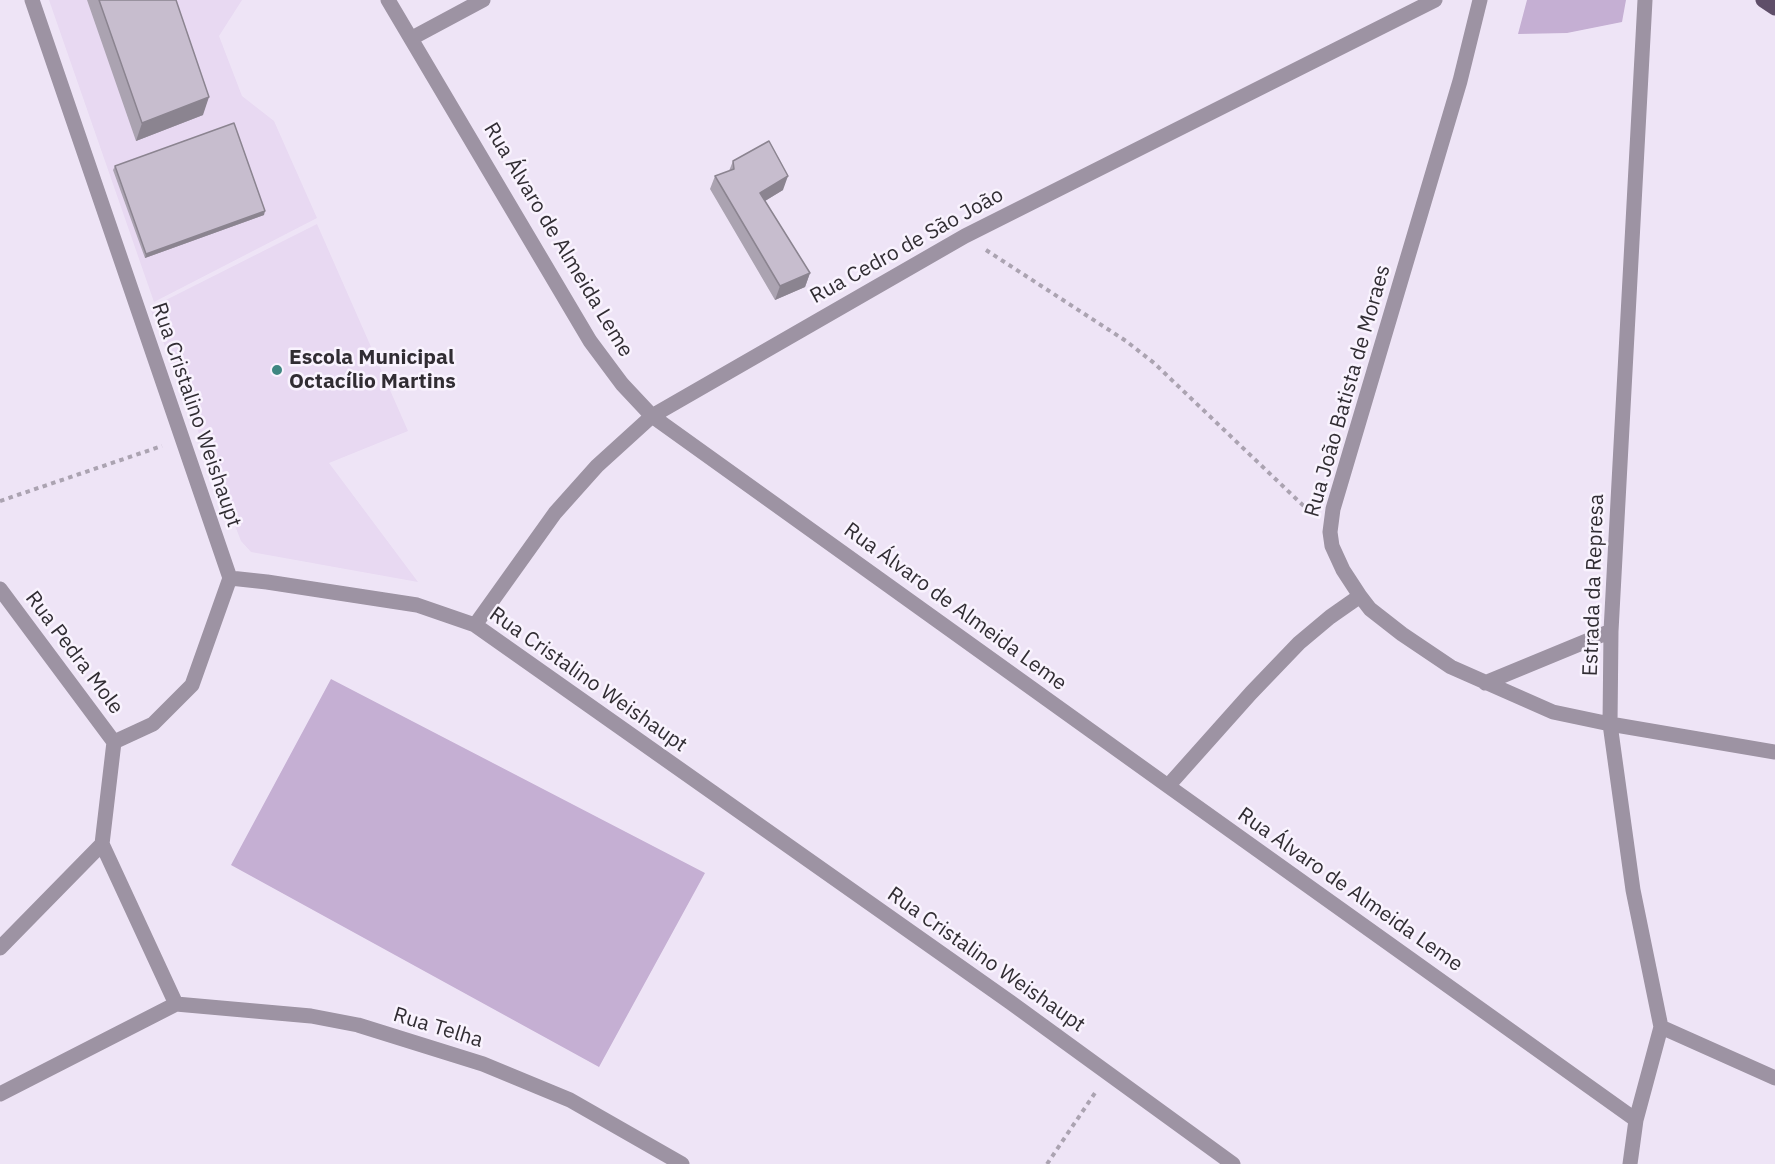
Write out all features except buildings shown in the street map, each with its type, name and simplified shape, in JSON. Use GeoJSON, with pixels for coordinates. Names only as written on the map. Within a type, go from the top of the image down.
{"type":"FeatureCollection","features":[{"type":"Feature","properties":{"kind":"main road"},"geometry":{"type":"LineString","coordinates":[[1763,0],[1775,8]]}},
{"type":"Feature","properties":{"kind":"street","name":"Rua Cristalino Weishaupt"},"geometry":{"type":"LineString","coordinates":[[32,0],[230,578],[417,605],[475,626],[1028,1015],[1233,1164]]}},
{"type":"Feature","properties":{"kind":"street","name":"Rua Álvaro de Almeida Leme"},"geometry":{"type":"LineString","coordinates":[[388,0],[590,341],[622,384],[652,416],[1636,1120]]}},
{"type":"Feature","properties":{"kind":"street"},"geometry":{"type":"LineString","coordinates":[[411,38],[483,0]]}},
{"type":"Feature","properties":{"kind":"street","name":"Rua Cedro de São João"},"geometry":{"type":"LineString","coordinates":[[475,626],[555,513],[597,466],[652,416],[964,236],[1435,0]]}},
{"type":"Feature","properties":{"kind":"street","name":"Rua João Batista de Moraes"},"geometry":{"type":"LineString","coordinates":[[1480,0],[1460,81],[1333,509],[1330,532],[1332,546],[1343,570],[1371,609],[1412,641],[1451,667],[1553,712],[1775,752]]}},
{"type":"Feature","properties":{"kind":"street","name":"Estrada da Represa"},"geometry":{"type":"LineString","coordinates":[[1630,1164],[1636,1120],[1661,1028],[1633,890],[1610,724],[1611,631],[1645,0]]}},
{"type":"Feature","properties":{"kind":"street"},"geometry":{"type":"LineString","coordinates":[[0,1094],[176,1004],[102,844],[114,742],[153,724],[192,685],[230,578]]}},
{"type":"Feature","properties":{"kind":"street","name":"Rua Pedra Mole"},"geometry":{"type":"LineString","coordinates":[[0,589],[114,742]]}},
{"type":"Feature","properties":{"kind":"street"},"geometry":{"type":"LineString","coordinates":[[1168,786],[1299,643],[1360,596]]}},
{"type":"Feature","properties":{"kind":"street"},"geometry":{"type":"LineString","coordinates":[[1485,682],[1611,631]]}},
{"type":"Feature","properties":{"kind":"street"},"geometry":{"type":"LineString","coordinates":[[0,948],[102,844]]}},
{"type":"Feature","properties":{"kind":"street","name":"Rua Telha"},"geometry":{"type":"LineString","coordinates":[[176,1004],[311,1016],[358,1025],[483,1064],[570,1100],[675,1161]]}},
{"type":"Feature","properties":{"kind":"street"},"geometry":{"type":"LineString","coordinates":[[1661,1028],[1775,1078]]}},
{"type":"Feature","properties":{"kind":"path"},"geometry":{"type":"LineString","coordinates":[[964,236],[1126,341],[1154,363],[1330,532]]}},
{"type":"Feature","properties":{"kind":"path"},"geometry":{"type":"LineString","coordinates":[[0,501],[182,439]]}},
{"type":"Feature","properties":{"kind":"path"},"geometry":{"type":"LineString","coordinates":[[1047,1164],[1108,1074]]}},
{"type":"Feature","properties":{"kind":"shaded area"},"geometry":{"type":"Polygon","coordinates":[[[49,0],[242,0],[219,36],[242,96],[274,121],[317,218],[154,302],[49,0]]]}},
{"type":"Feature","properties":{"kind":"shaded area"},"geometry":{"type":"Polygon","coordinates":[[[1527,0],[1626,0],[1622,22],[1567,33],[1518,34],[1527,0]]]}},
{"type":"Feature","properties":{"kind":"shaded area","name":"Escola Municipal Octacílio Martins"},"geometry":{"type":"Polygon","coordinates":[[[317,224],[408,431],[329,463],[418,582],[251,552],[241,541],[150,308],[317,224]]]}},
{"type":"Feature","properties":{"kind":"shaded area"},"geometry":{"type":"Polygon","coordinates":[[[331,679],[705,873],[599,1067],[231,865],[331,679]]]}},
{"type":"Feature","properties":{"kind":"place","name":"Escola Municipal Octacílio Martins"},"geometry":{"type":"Point","coordinates":[277,370]}}]}
